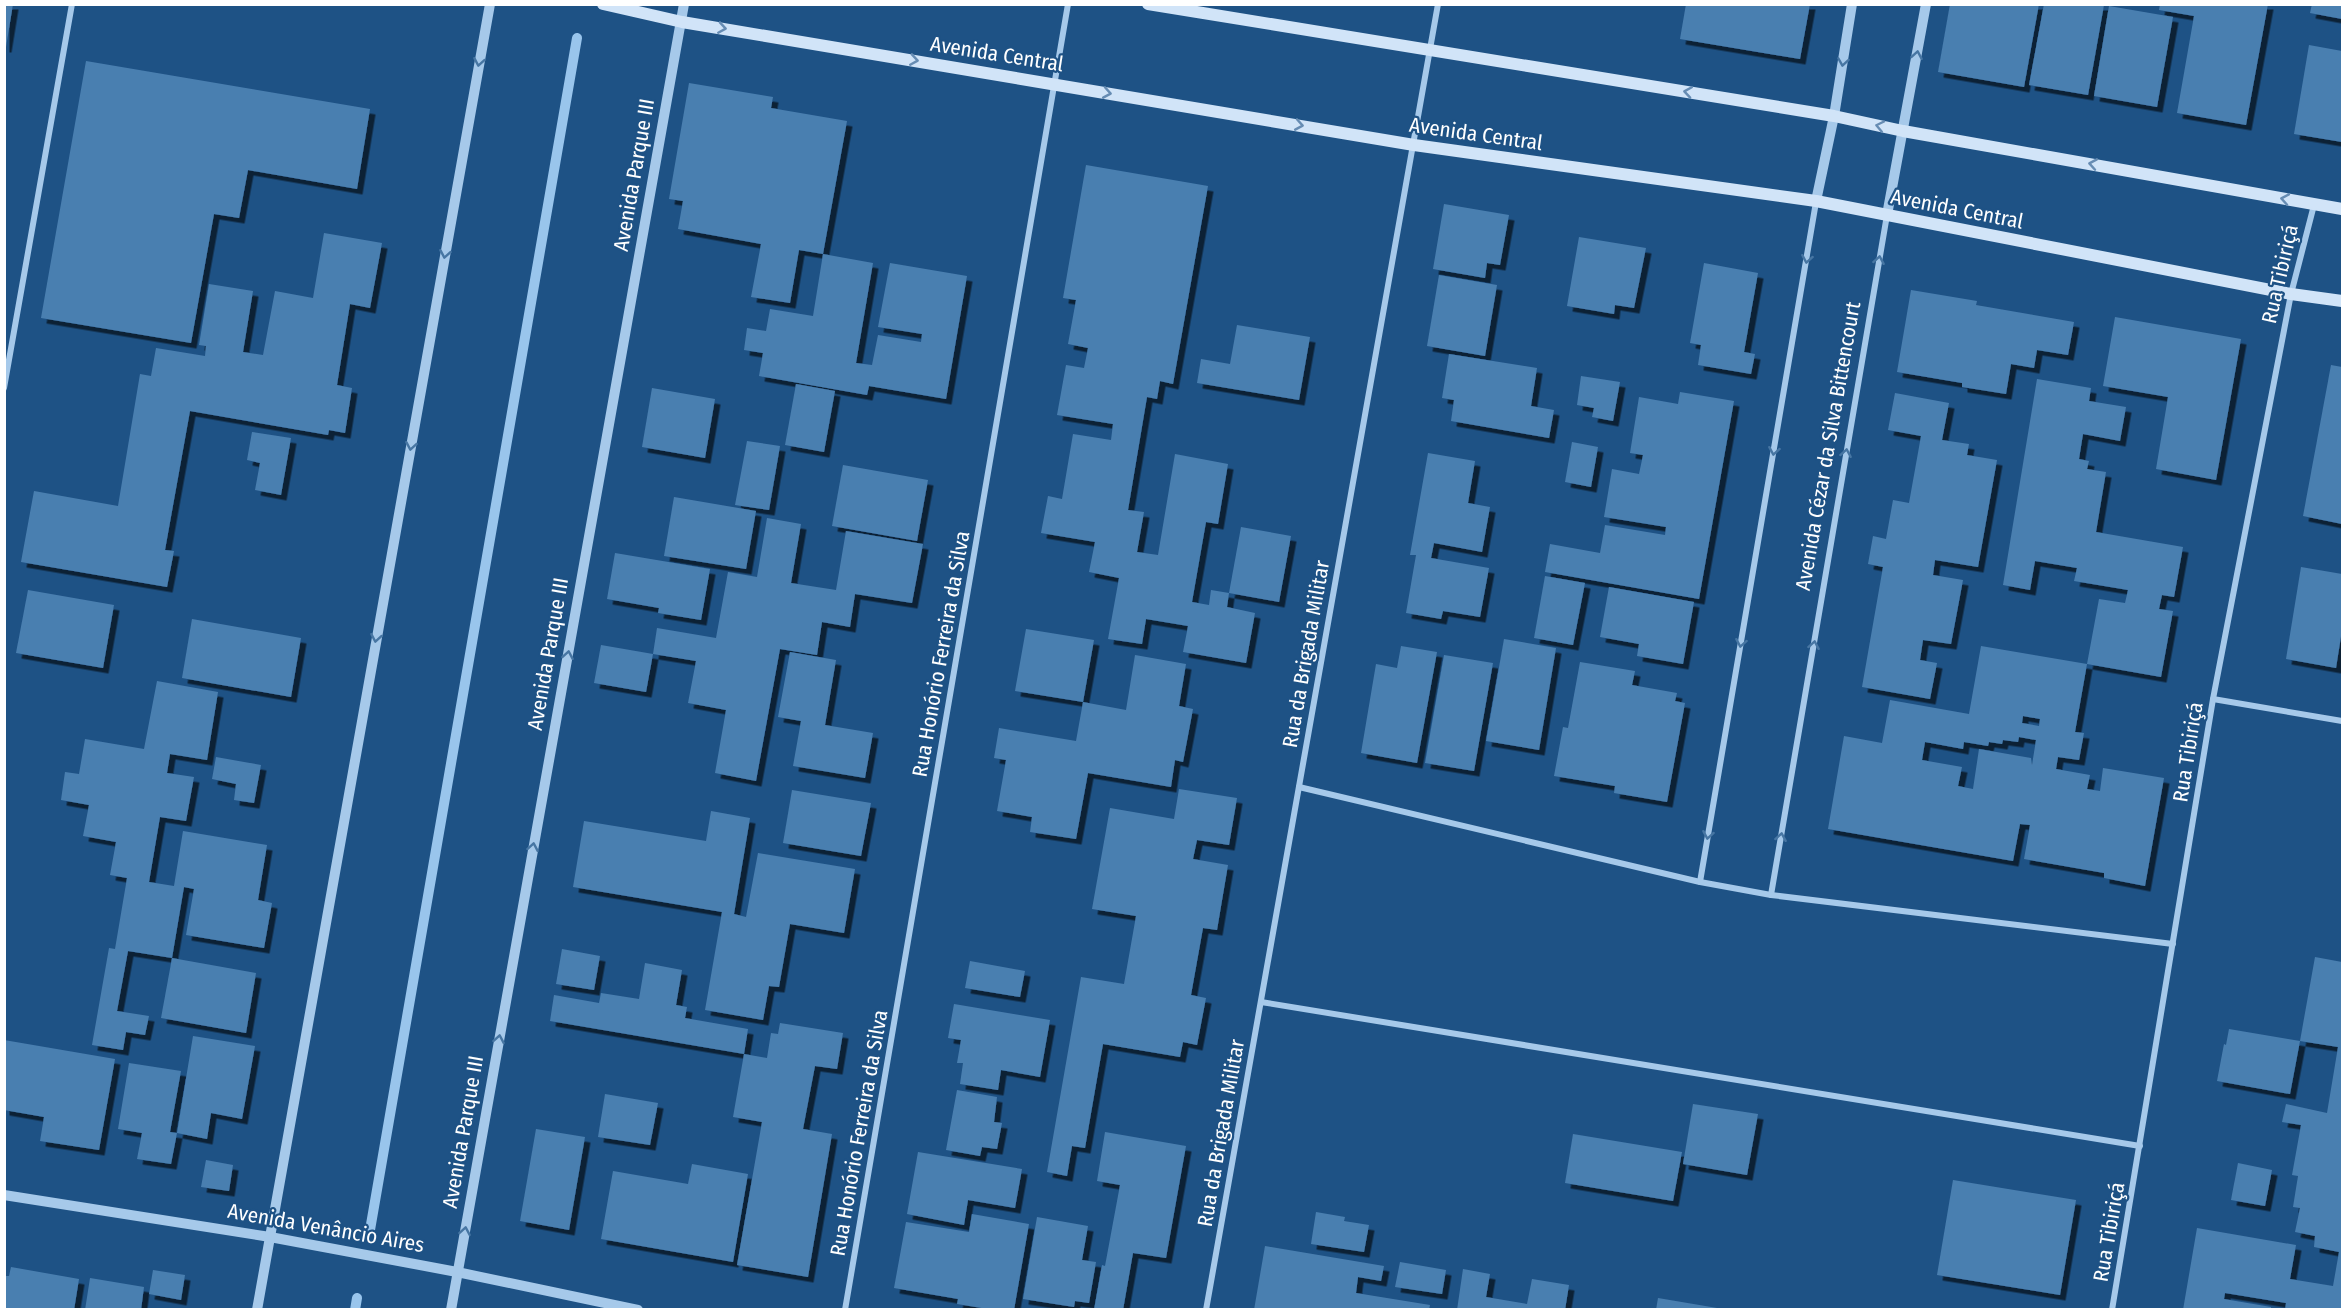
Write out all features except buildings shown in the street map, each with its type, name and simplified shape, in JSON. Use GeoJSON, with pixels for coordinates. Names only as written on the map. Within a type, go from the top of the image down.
{"type":"FeatureCollection","features":[{"type":"Feature","properties":{"kind":"main road","name":"Avenida Central"},"geometry":{"type":"LineString","coordinates":[[603,4],[682,22],[1414,145],[1816,201],[2291,294],[2343,301]]}},
{"type":"Feature","properties":{"kind":"main road"},"geometry":{"type":"LineString","coordinates":[[1148,4],[1834,116],[1903,131],[2343,209]]}},
{"type":"Feature","properties":{"kind":"street"},"geometry":{"type":"LineString","coordinates":[[4,388],[72,4]]}},
{"type":"Feature","properties":{"kind":"street"},"geometry":{"type":"LineString","coordinates":[[257,1310],[489,4]]}},
{"type":"Feature","properties":{"kind":"street","name":"Avenida Parque III"},"geometry":{"type":"LineString","coordinates":[[451,1310],[684,4]]}},
{"type":"Feature","properties":{"kind":"street","name":"Rua Honório Ferreira da Silva"},"geometry":{"type":"LineString","coordinates":[[845,1310],[1068,4]]}},
{"type":"Feature","properties":{"kind":"street","name":"Rua da Brigada Militar"},"geometry":{"type":"LineString","coordinates":[[1206,1310],[1438,4]]}},
{"type":"Feature","properties":{"kind":"street"},"geometry":{"type":"LineString","coordinates":[[1700,882],[1816,201],[1834,116],[1852,4]]}},
{"type":"Feature","properties":{"kind":"street","name":"Avenida Cézar da Silva Bittencourt"},"geometry":{"type":"LineString","coordinates":[[1771,895],[1887,215],[1926,4]]}},
{"type":"Feature","properties":{"kind":"street","name":"Rua Tibiriçá"},"geometry":{"type":"LineString","coordinates":[[2112,1310],[2213,699],[2291,294],[2314,204]]}},
{"type":"Feature","properties":{"kind":"street"},"geometry":{"type":"LineString","coordinates":[[2213,699],[2343,721]]}},
{"type":"Feature","properties":{"kind":"street"},"geometry":{"type":"LineString","coordinates":[[1299,787],[1700,882],[1771,895],[2173,944]]}},
{"type":"Feature","properties":{"kind":"street"},"geometry":{"type":"LineString","coordinates":[[1261,1002],[2140,1146]]}},
{"type":"Feature","properties":{"kind":"street","name":"Avenida Venâncio Aires"},"geometry":{"type":"LineString","coordinates":[[4,1195],[270,1237],[457,1272],[638,1310]]}},
{"type":"Feature","properties":{"kind":"waterway"},"geometry":{"type":"LineString","coordinates":[[370,1230],[577,38]]}},
{"type":"Feature","properties":{"kind":"waterway"},"geometry":{"type":"LineString","coordinates":[[355,1310],[357,1298]]}}]}
